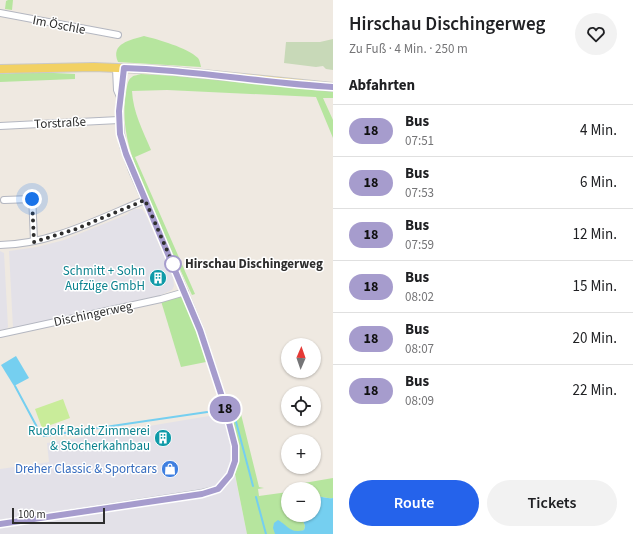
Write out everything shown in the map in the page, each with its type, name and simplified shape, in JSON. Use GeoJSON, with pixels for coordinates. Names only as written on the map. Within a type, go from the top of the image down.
{"type":"FeatureCollection","features":[{"type":"Feature","properties":{"kind":"main road"},"geometry":{"type":"LineString","coordinates":[[0,69],[53,67],[120,68],[198,73],[333,87]]}},
{"type":"Feature","properties":{"kind":"street","name":"Im Öschle"},"geometry":{"type":"LineString","coordinates":[[0,14],[118,35]]}},
{"type":"Feature","properties":{"kind":"street"},"geometry":{"type":"LineString","coordinates":[[0,524],[195,495],[218,489],[230,475],[234,466],[235,446],[211,362],[185,292],[126,154],[119,120],[120,97],[117,90],[120,68]]}},
{"type":"Feature","properties":{"kind":"street","name":"Torstraße"},"geometry":{"type":"LineString","coordinates":[[0,126],[119,120]]}},
{"type":"Feature","properties":{"kind":"street"},"geometry":{"type":"LineString","coordinates":[[4,200],[32,196],[34,242]]}},
{"type":"Feature","properties":{"kind":"street"},"geometry":{"type":"LineString","coordinates":[[0,245],[34,242],[76,229],[145,200]]}},
{"type":"Feature","properties":{"kind":"street","name":"Dischingerweg"},"geometry":{"type":"LineString","coordinates":[[0,334],[161,300],[185,292]]}},
{"type":"Feature","properties":{"kind":"shaded area"},"geometry":{"type":"Polygon","coordinates":[[[135,209],[142,209],[146,215],[173,277],[174,286],[172,290],[161,295],[13,328],[9,251],[37,247],[64,240],[128,214],[135,209]]]}},
{"type":"Feature","properties":{"kind":"shaded area"},"geometry":{"type":"Polygon","coordinates":[[[0,251],[4,253],[8,327],[0,330],[0,251]]]}},
{"type":"Feature","properties":{"kind":"shaded area"},"geometry":{"type":"Polygon","coordinates":[[[227,413],[234,446],[233,466],[247,534],[0,534],[0,469],[49,462],[47,443],[227,413]]]}},
{"type":"Feature","properties":{"kind":"green space"},"geometry":{"type":"Polygon","coordinates":[[[13,0],[12,10],[5,9],[6,1],[13,0]]]}},
{"type":"Feature","properties":{"kind":"green space"},"geometry":{"type":"Polygon","coordinates":[[[144,36],[180,47],[193,54],[200,61],[201,67],[118,62],[116,56],[119,46],[128,41],[144,36]]]}},
{"type":"Feature","properties":{"kind":"green space"},"geometry":{"type":"Polygon","coordinates":[[[333,39],[333,70],[326,69],[323,66],[316,67],[284,63],[286,42],[320,42],[333,39]]]}},
{"type":"Feature","properties":{"kind":"green space"},"geometry":{"type":"Polygon","coordinates":[[[33,72],[75,74],[75,79],[0,82],[0,74],[33,72]]]}},
{"type":"Feature","properties":{"kind":"green space"},"geometry":{"type":"Polygon","coordinates":[[[141,74],[194,77],[333,90],[333,98],[323,98],[333,120],[333,138],[316,97],[167,90],[132,91],[136,114],[151,150],[135,157],[195,294],[192,295],[166,239],[130,151],[124,108],[126,93],[129,80],[134,76],[141,74]]]}},
{"type":"Feature","properties":{"kind":"green space"},"geometry":{"type":"Polygon","coordinates":[[[186,295],[211,361],[181,367],[161,301],[186,295]]]}},
{"type":"Feature","properties":{"kind":"green space"},"geometry":{"type":"Polygon","coordinates":[[[63,399],[70,418],[42,428],[35,409],[63,399]]]}},
{"type":"Feature","properties":{"kind":"green space"},"geometry":{"type":"Polygon","coordinates":[[[238,402],[259,487],[264,488],[258,489],[259,496],[281,493],[281,522],[275,534],[247,534],[235,474],[238,455],[235,430],[228,403],[238,402]]]}},
{"type":"Feature","properties":{"kind":"green space"},"geometry":{"type":"Polygon","coordinates":[[[333,478],[333,498],[321,497],[321,482],[310,482],[333,478]]]}},
{"type":"Feature","properties":{"kind":"green space"},"geometry":{"type":"Polygon","coordinates":[[[281,522],[304,522],[305,526],[304,530],[300,531],[294,531],[286,527],[281,522]]]}},
{"type":"Feature","properties":{"kind":"water"},"geometry":{"type":"Polygon","coordinates":[[[16,356],[29,378],[14,386],[1,365],[16,356]]]}},
{"type":"Feature","properties":{"kind":"water"},"geometry":{"type":"Polygon","coordinates":[[[321,497],[333,498],[333,534],[275,534],[273,528],[274,523],[278,520],[295,531],[304,530],[305,526],[304,522],[321,522],[321,497]]]}},
{"type":"Feature","properties":{"kind":"waterway"},"geometry":{"type":"LineString","coordinates":[[15,386],[38,429],[44,436],[214,411]]}},
{"type":"Feature","properties":{"kind":"waterway"},"geometry":{"type":"LineString","coordinates":[[235,418],[253,486]]}},
{"type":"Feature","properties":{"kind":"waterway"},"geometry":{"type":"LineString","coordinates":[[256,497],[266,534]]}},
{"type":"Feature","properties":{"kind":"bus line","name":"18"},"geometry":{"type":"LineString","coordinates":[[0,524],[202,494],[218,489],[233,470],[236,456],[232,433],[211,362],[185,292],[133,173],[123,146],[120,134],[119,111],[120,97],[123,90],[124,68],[198,73],[310,86],[333,87]]}},
{"type":"Feature","properties":{"kind":"place","name":"Hirschau Dischingerweg"},"geometry":{"type":"Point","coordinates":[173,264]}},
{"type":"Feature","properties":{"kind":"place","name":"Schmitt + Sohn Aufzüge GmbH"},"geometry":{"type":"Point","coordinates":[158,278]}},
{"type":"Feature","properties":{"kind":"place","name":"Rudolf Raidt Zimmerei & Stocherkahnbau"},"geometry":{"type":"Point","coordinates":[163,438]}},
{"type":"Feature","properties":{"kind":"place","name":"Dreher Classic & Sportcars"},"geometry":{"type":"Point","coordinates":[170,469]}},
{"type":"Feature","properties":{"kind":"route"},"geometry":{"type":"LineString","coordinates":[[32,199],[34,242],[76,229],[145,200],[173,264]]}}]}
